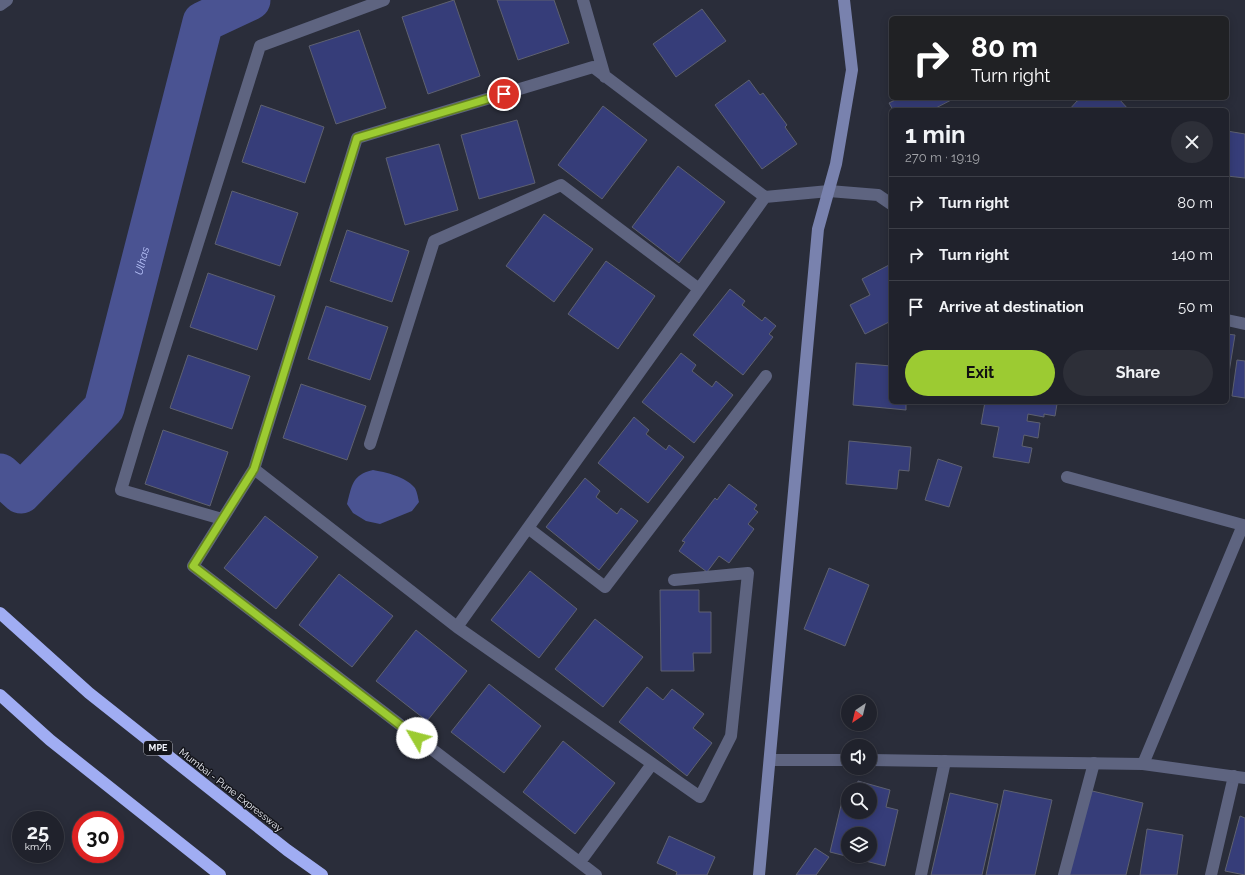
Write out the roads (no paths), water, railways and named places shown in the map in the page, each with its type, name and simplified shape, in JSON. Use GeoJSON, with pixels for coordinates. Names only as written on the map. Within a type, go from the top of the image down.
{"type":"FeatureCollection","features":[{"type":"Feature","properties":{"kind":"highway","name":"Mumbai - Pune Expressway"},"geometry":{"type":"LineString","coordinates":[[0,613],[89,693],[287,850],[322,875]]}},
{"type":"Feature","properties":{"kind":"highway"},"geometry":{"type":"LineString","coordinates":[[0,695],[50,740],[220,875]]}},
{"type":"Feature","properties":{"kind":"street"},"geometry":{"type":"LineString","coordinates":[[0,5],[7,0]]}},
{"type":"Feature","properties":{"kind":"street"},"geometry":{"type":"LineString","coordinates":[[222,519],[121,490],[142,422],[260,46],[384,0]]}},
{"type":"Feature","properties":{"kind":"street"},"geometry":{"type":"LineString","coordinates":[[583,0],[605,77]]}},
{"type":"Feature","properties":{"kind":"street"},"geometry":{"type":"LineString","coordinates":[[759,875],[818,230],[836,164],[852,70],[844,0]]}},
{"type":"Feature","properties":{"kind":"street"},"geometry":{"type":"LineString","coordinates":[[596,875],[193,566],[254,469],[357,138],[593,67],[765,197],[829,191],[878,195],[889,203]]}},
{"type":"Feature","properties":{"kind":"street"},"geometry":{"type":"LineString","coordinates":[[370,444],[434,241],[561,185],[698,289]]}},
{"type":"Feature","properties":{"kind":"street"},"geometry":{"type":"LineString","coordinates":[[457,627],[765,197]]}},
{"type":"Feature","properties":{"kind":"street"},"geometry":{"type":"LineString","coordinates":[[1229,320],[1245,324]]}},
{"type":"Feature","properties":{"kind":"street"},"geometry":{"type":"LineString","coordinates":[[528,528],[605,586],[766,376]]}},
{"type":"Feature","properties":{"kind":"street"},"geometry":{"type":"LineString","coordinates":[[254,469],[457,627],[700,797],[731,736],[748,572],[674,580]]}},
{"type":"Feature","properties":{"kind":"street"},"geometry":{"type":"LineString","coordinates":[[1067,477],[1243,525],[1143,764]]}},
{"type":"Feature","properties":{"kind":"street"},"geometry":{"type":"LineString","coordinates":[[770,760],[841,760]]}},
{"type":"Feature","properties":{"kind":"street"},"geometry":{"type":"LineString","coordinates":[[877,760],[1143,764],[1240,777],[1211,875]]}},
{"type":"Feature","properties":{"kind":"street"},"geometry":{"type":"LineString","coordinates":[[921,875],[945,761]]}},
{"type":"Feature","properties":{"kind":"street"},"geometry":{"type":"LineString","coordinates":[[1064,875],[1094,763]]}},
{"type":"Feature","properties":{"kind":"street"},"geometry":{"type":"LineString","coordinates":[[580,862],[652,764]]}},
{"type":"Feature","properties":{"kind":"water"},"geometry":{"type":"Polygon","coordinates":[[[373,470],[406,480],[414,487],[417,492],[419,502],[412,511],[380,524],[366,521],[353,513],[347,504],[352,486],[357,478],[366,472],[373,470]]]}},
{"type":"Feature","properties":{"kind":"waterway","name":"Ulhas"},"geometry":{"type":"LineString","coordinates":[[0,474],[21,493],[104,408],[203,22],[250,0]]}}]}
